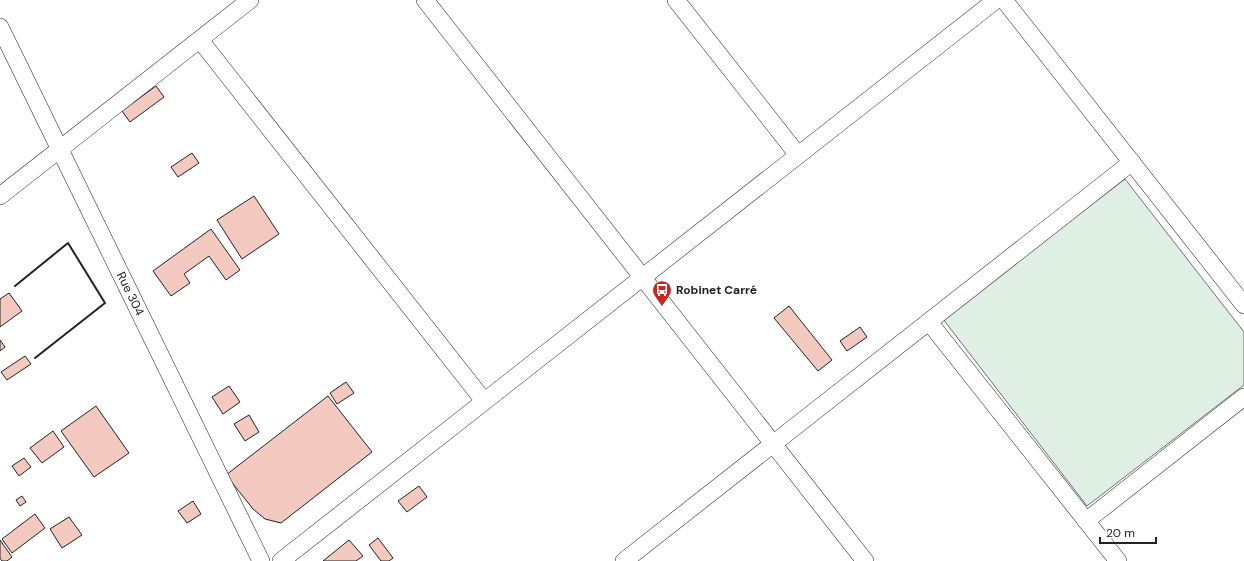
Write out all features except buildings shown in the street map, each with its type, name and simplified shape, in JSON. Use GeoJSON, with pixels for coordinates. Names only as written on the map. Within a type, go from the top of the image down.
{"type":"FeatureCollection","features":[{"type":"Feature","properties":{"kind":"street"},"geometry":{"type":"LineString","coordinates":[[0,196],[250,0]]}},
{"type":"Feature","properties":{"kind":"street"},"geometry":{"type":"LineString","coordinates":[[425,0],[865,561]]}},
{"type":"Feature","properties":{"kind":"street"},"geometry":{"type":"LineString","coordinates":[[676,0],[798,155]]}},
{"type":"Feature","properties":{"kind":"street"},"geometry":{"type":"LineString","coordinates":[[281,561],[996,0]]}},
{"type":"Feature","properties":{"kind":"street"},"geometry":{"type":"LineString","coordinates":[[1004,0],[1244,305]]}},
{"type":"Feature","properties":{"kind":"street","name":"Rue 304"},"geometry":{"type":"LineString","coordinates":[[0,27],[261,561]]}},
{"type":"Feature","properties":{"kind":"street"},"geometry":{"type":"LineString","coordinates":[[200,40],[484,402]]}},
{"type":"Feature","properties":{"kind":"street"},"geometry":{"type":"LineString","coordinates":[[624,561],[1132,162]]}},
{"type":"Feature","properties":{"kind":"street"},"geometry":{"type":"LineString","coordinates":[[929,322],[1118,561]]}},
{"type":"Feature","properties":{"kind":"street"},"geometry":{"type":"LineString","coordinates":[[1086,521],[1244,397]]}},
{"type":"Feature","properties":{"kind":"green space"},"geometry":{"type":"Polygon","coordinates":[[[1125,179],[1244,332],[1244,385],[1087,506],[943,319],[1125,179]]]}},
{"type":"Feature","properties":{"kind":"wall"},"geometry":{"type":"LineString","coordinates":[[15,286],[68,243],[105,303],[35,358]]}},
{"type":"Feature","properties":{"kind":"place","name":"Robinet Carré"},"geometry":{"type":"Point","coordinates":[662,307]}}]}
